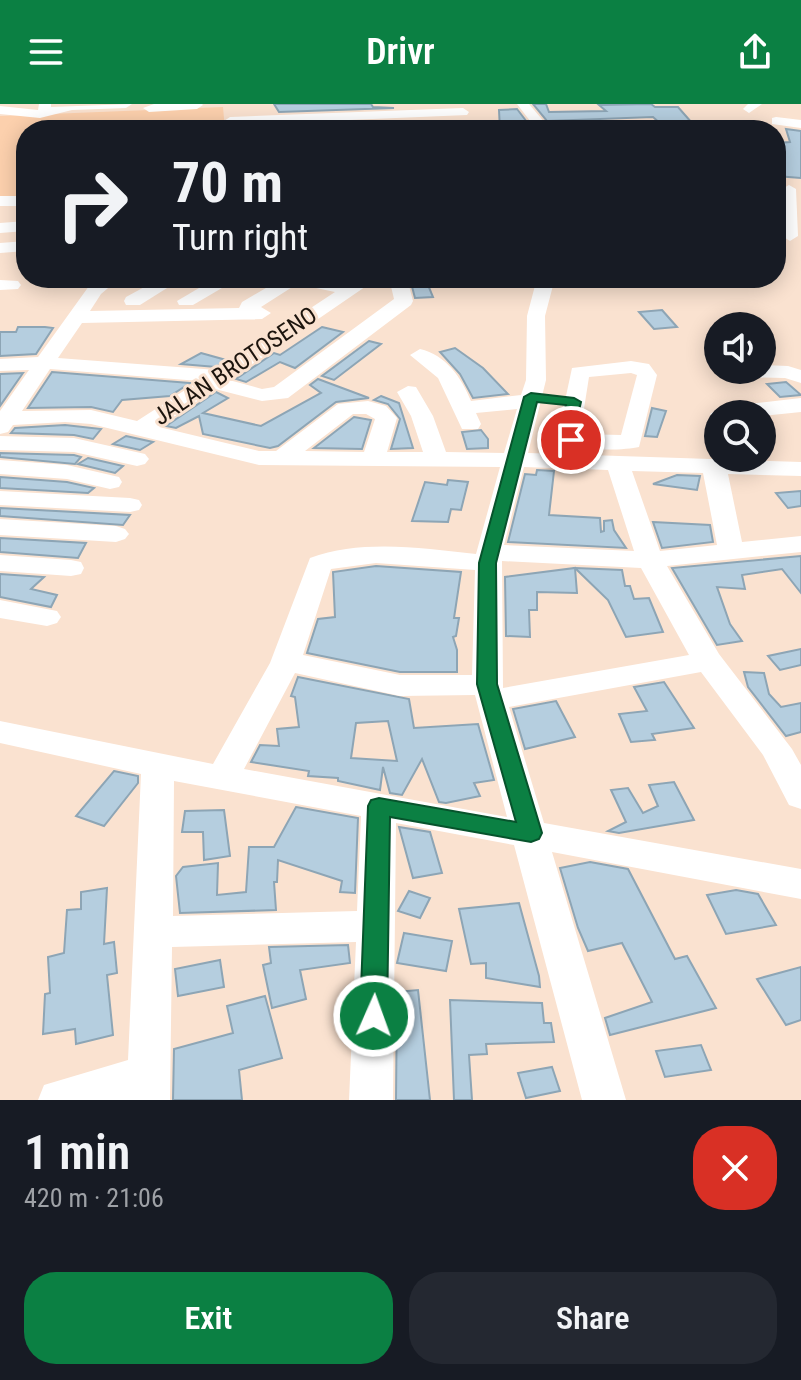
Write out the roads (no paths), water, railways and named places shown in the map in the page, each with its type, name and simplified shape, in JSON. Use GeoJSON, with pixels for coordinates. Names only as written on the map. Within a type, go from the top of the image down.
{"type":"FeatureCollection","features":[{"type":"Feature","properties":{"kind":"street"},"geometry":{"type":"LineString","coordinates":[[0,110],[126,104]]}},
{"type":"Feature","properties":{"kind":"street"},"geometry":{"type":"LineString","coordinates":[[523,104],[536,120]]}},
{"type":"Feature","properties":{"kind":"street"},"geometry":{"type":"LineString","coordinates":[[149,108],[212,105]]}},
{"type":"Feature","properties":{"kind":"street"},"geometry":{"type":"LineString","coordinates":[[629,106],[648,120]]}},
{"type":"Feature","properties":{"kind":"street"},"geometry":{"type":"LineString","coordinates":[[322,120],[463,112]]}},
{"type":"Feature","properties":{"kind":"street"},"geometry":{"type":"LineString","coordinates":[[352,120],[415,114]]}},
{"type":"Feature","properties":{"kind":"street"},"geometry":{"type":"LineString","coordinates":[[789,189],[789,236]]}},
{"type":"Feature","properties":{"kind":"street"},"geometry":{"type":"LineString","coordinates":[[2,422],[98,288]]}},
{"type":"Feature","properties":{"kind":"street"},"geometry":{"type":"LineString","coordinates":[[133,301],[156,288]]}},
{"type":"Feature","properties":{"kind":"street"},"geometry":{"type":"LineString","coordinates":[[186,301],[211,288]]}},
{"type":"Feature","properties":{"kind":"street"},"geometry":{"type":"LineString","coordinates":[[82,309],[258,308],[282,288]]}},
{"type":"Feature","properties":{"kind":"street"},"geometry":{"type":"LineString","coordinates":[[340,288],[349,290]]}},
{"type":"Feature","properties":{"kind":"street","name":"JALAN BROTOSENO"},"geometry":{"type":"LineString","coordinates":[[142,428],[352,288]]}},
{"type":"Feature","properties":{"kind":"street"},"geometry":{"type":"LineString","coordinates":[[0,365],[45,363],[215,379],[262,395],[280,393],[404,301],[401,288]]}},
{"type":"Feature","properties":{"kind":"street"},"geometry":{"type":"LineString","coordinates":[[543,288],[536,316],[536,380],[489,558],[490,692],[604,1100]]}},
{"type":"Feature","properties":{"kind":"street"},"geometry":{"type":"LineString","coordinates":[[82,309],[133,301],[186,301],[258,308],[301,322]]}},
{"type":"Feature","properties":{"kind":"street"},"geometry":{"type":"LineString","coordinates":[[420,355],[439,364],[447,372],[466,416],[530,399],[574,402]]}},
{"type":"Feature","properties":{"kind":"street"},"geometry":{"type":"LineString","coordinates":[[631,367],[646,371],[631,442],[571,440],[567,431],[574,402],[581,370],[631,367]]}},
{"type":"Feature","properties":{"kind":"street"},"geometry":{"type":"LineString","coordinates":[[776,372],[801,377]]}},
{"type":"Feature","properties":{"kind":"street"},"geometry":{"type":"LineString","coordinates":[[0,385],[32,384]]}},
{"type":"Feature","properties":{"kind":"street"},"geometry":{"type":"LineString","coordinates":[[408,392],[416,402],[430,434],[436,460]]}},
{"type":"Feature","properties":{"kind":"street"},"geometry":{"type":"LineString","coordinates":[[776,408],[801,405]]}},
{"type":"Feature","properties":{"kind":"street"},"geometry":{"type":"LineString","coordinates":[[282,458],[346,409],[359,406],[385,415],[373,460]]}},
{"type":"Feature","properties":{"kind":"street"},"geometry":{"type":"LineString","coordinates":[[2,422],[65,415],[142,428],[237,454],[282,458],[704,464]]}},
{"type":"Feature","properties":{"kind":"street"},"geometry":{"type":"LineString","coordinates":[[0,443],[74,445],[137,459]]}},
{"type":"Feature","properties":{"kind":"street"},"geometry":{"type":"LineString","coordinates":[[618,465],[650,560],[679,615],[708,661],[788,746],[801,796]]}},
{"type":"Feature","properties":{"kind":"street"},"geometry":{"type":"LineString","coordinates":[[0,467],[67,472],[110,482]]}},
{"type":"Feature","properties":{"kind":"street"},"geometry":{"type":"LineString","coordinates":[[776,470],[800,472]]}},
{"type":"Feature","properties":{"kind":"street"},"geometry":{"type":"LineString","coordinates":[[724,472],[731,550]]}},
{"type":"Feature","properties":{"kind":"street"},"geometry":{"type":"LineString","coordinates":[[0,498],[130,505]]}},
{"type":"Feature","properties":{"kind":"street"},"geometry":{"type":"LineString","coordinates":[[0,527],[116,534]]}},
{"type":"Feature","properties":{"kind":"street"},"geometry":{"type":"LineString","coordinates":[[223,777],[285,663],[314,573],[319,564],[328,559],[650,560],[801,544]]}},
{"type":"Feature","properties":{"kind":"street"},"geometry":{"type":"LineString","coordinates":[[0,563],[71,568]]}},
{"type":"Feature","properties":{"kind":"street"},"geometry":{"type":"LineString","coordinates":[[0,609],[47,617]]}},
{"type":"Feature","properties":{"kind":"street"},"geometry":{"type":"LineString","coordinates":[[285,663],[306,664],[399,685],[490,692],[708,661]]}},
{"type":"Feature","properties":{"kind":"street"},"geometry":{"type":"LineString","coordinates":[[0,732],[158,766],[801,884]]}},
{"type":"Feature","properties":{"kind":"street"},"geometry":{"type":"LineString","coordinates":[[60,1100],[148,1087],[158,766]]}},
{"type":"Feature","properties":{"kind":"street"},"geometry":{"type":"LineString","coordinates":[[371,1100],[379,806]]}},
{"type":"Feature","properties":{"kind":"street"},"geometry":{"type":"LineString","coordinates":[[153,932],[376,926]]}}]}
